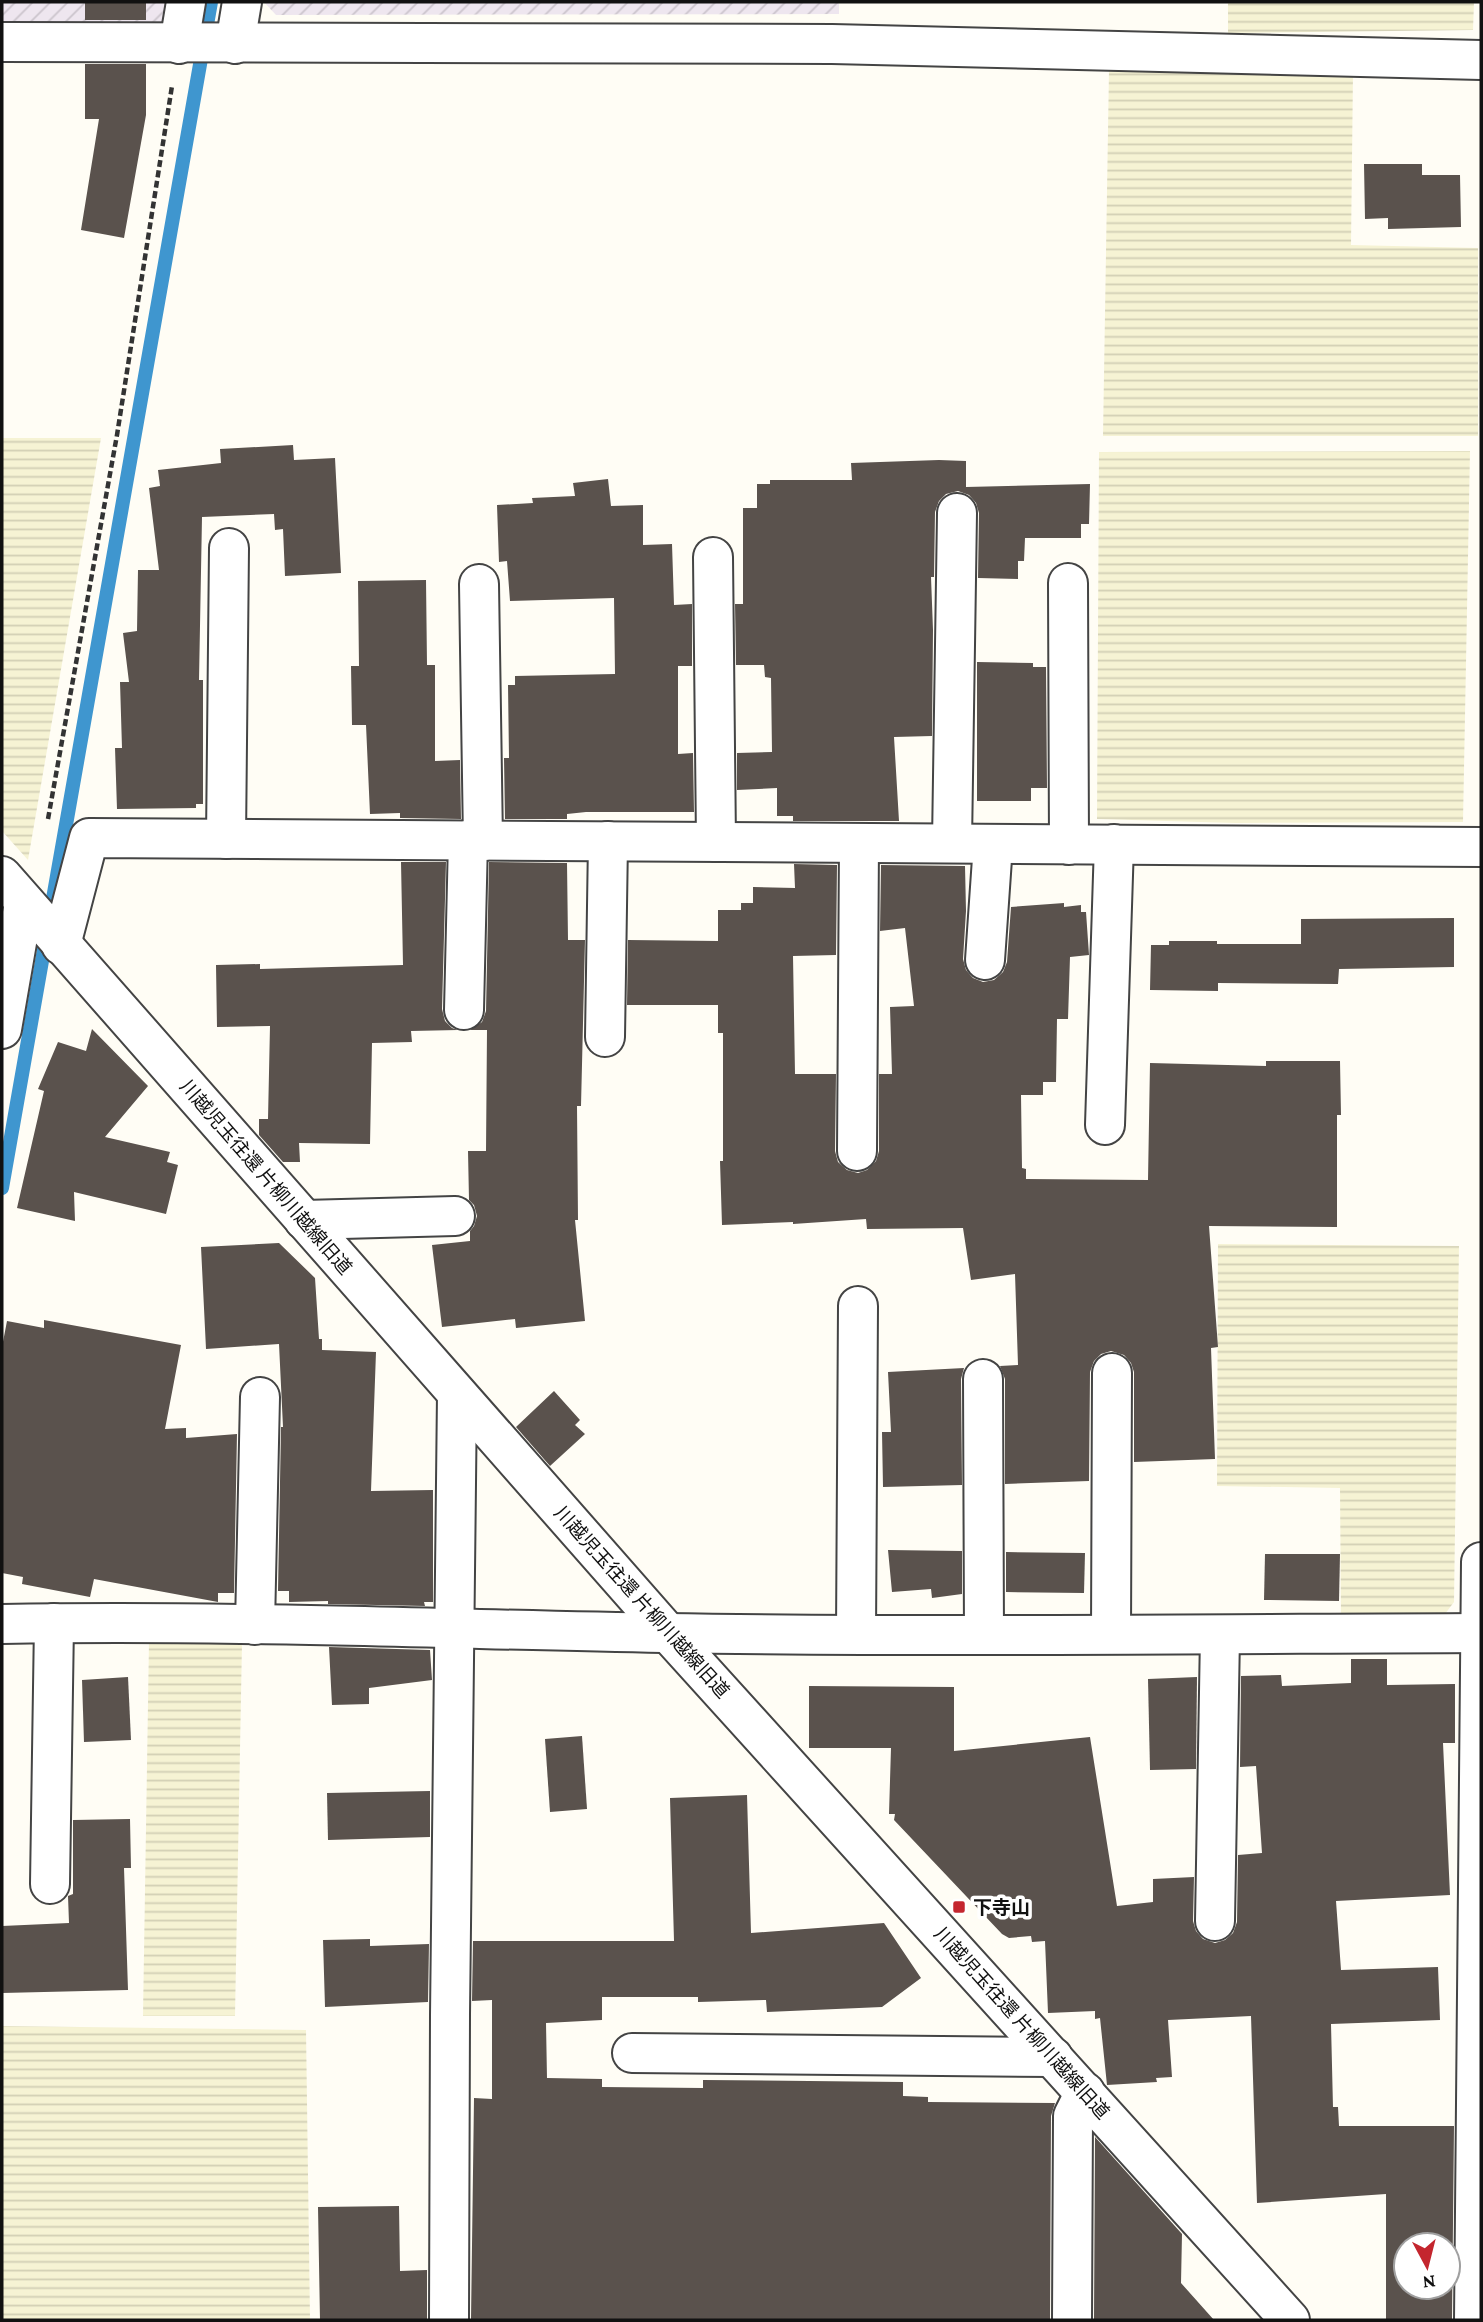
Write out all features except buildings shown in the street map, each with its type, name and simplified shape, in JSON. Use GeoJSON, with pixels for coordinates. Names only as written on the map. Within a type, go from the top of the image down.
{"type":"FeatureCollection","features":[{"type":"Feature","properties":{"kind":"street"},"geometry":{"type":"LineString","coordinates":[[179,44],[186,2]]}},
{"type":"Feature","properties":{"kind":"street"},"geometry":{"type":"LineString","coordinates":[[235,44],[242,2]]}},
{"type":"Feature","properties":{"kind":"street"},"geometry":{"type":"LineString","coordinates":[[2,42],[832,44],[1481,60]]}},
{"type":"Feature","properties":{"kind":"street"},"geometry":{"type":"LineString","coordinates":[[952,843],[957,513]]}},
{"type":"Feature","properties":{"kind":"street"},"geometry":{"type":"LineString","coordinates":[[226,839],[229,548]]}},
{"type":"Feature","properties":{"kind":"street"},"geometry":{"type":"LineString","coordinates":[[713,557],[716,842]]}},
{"type":"Feature","properties":{"kind":"street"},"geometry":{"type":"LineString","coordinates":[[1068,583],[1069,845]]}},
{"type":"Feature","properties":{"kind":"street"},"geometry":{"type":"LineString","coordinates":[[464,1010],[475,840],[479,584]]}},
{"type":"Feature","properties":{"kind":"street"},"geometry":{"type":"LineString","coordinates":[[61,945],[89,838],[1481,847]]}},
{"type":"Feature","properties":{"kind":"street"},"geometry":{"type":"LineString","coordinates":[[604,1037],[608,841]]}},
{"type":"Feature","properties":{"kind":"street"},"geometry":{"type":"LineString","coordinates":[[857,1151],[859,843]]}},
{"type":"Feature","properties":{"kind":"street"},"geometry":{"type":"LineString","coordinates":[[985,960],[993,844]]}},
{"type":"Feature","properties":{"kind":"street"},"geometry":{"type":"LineString","coordinates":[[1105,1125],[1114,844]]}},
{"type":"Feature","properties":{"kind":"street"},"geometry":{"type":"LineString","coordinates":[[2,1029],[13,889]]}},
{"type":"Feature","properties":{"kind":"street","name":"川越児玉往還 片柳川越線旧道"},"geometry":{"type":"LineString","coordinates":[[13,889],[668,1633],[1290,2320]]}},
{"type":"Feature","properties":{"kind":"street"},"geometry":{"type":"LineString","coordinates":[[303,1220],[455,1216]]}},
{"type":"Feature","properties":{"kind":"street"},"geometry":{"type":"LineString","coordinates":[[856,1634],[858,1306]]}},
{"type":"Feature","properties":{"kind":"street"},"geometry":{"type":"LineString","coordinates":[[1111,1634],[1112,1373]]}},
{"type":"Feature","properties":{"kind":"street"},"geometry":{"type":"LineString","coordinates":[[983,1378],[984,1634]]}},
{"type":"Feature","properties":{"kind":"street"},"geometry":{"type":"LineString","coordinates":[[449,2320],[457,1394]]}},
{"type":"Feature","properties":{"kind":"street"},"geometry":{"type":"LineString","coordinates":[[255,1625],[260,1397]]}},
{"type":"Feature","properties":{"kind":"street"},"geometry":{"type":"LineString","coordinates":[[1474,2320],[1481,1562]]}},
{"type":"Feature","properties":{"kind":"street"},"geometry":{"type":"LineString","coordinates":[[50,1884],[54,1623]]}},
{"type":"Feature","properties":{"kind":"street"},"geometry":{"type":"LineString","coordinates":[[2,1624],[255,1625],[668,1633],[1481,1633]]}},
{"type":"Feature","properties":{"kind":"street"},"geometry":{"type":"LineString","coordinates":[[1215,1921],[1220,1635]]}},
{"type":"Feature","properties":{"kind":"street"},"geometry":{"type":"LineString","coordinates":[[632,2053],[1053,2057]]}},
{"type":"Feature","properties":{"kind":"street"},"geometry":{"type":"LineString","coordinates":[[1072,2320],[1073,2116],[1085,2092]]}},
{"type":"Feature","properties":{"kind":"path"},"geometry":{"type":"LineString","coordinates":[[47,825],[117,435],[179,44]]}},
{"type":"Feature","properties":{"kind":"shaded area"},"geometry":{"type":"Polygon","coordinates":[[[2,2],[174,2],[170,24],[2,32],[2,2]]]}},
{"type":"Feature","properties":{"kind":"shaded area"},"geometry":{"type":"Polygon","coordinates":[[[264,2],[839,2],[839,14],[276,15],[264,2]]]}},
{"type":"Feature","properties":{"kind":"shaded area"},"geometry":{"type":"Polygon","coordinates":[[[1228,2],[1474,2],[1473,30],[1228,33],[1228,2]]]}},
{"type":"Feature","properties":{"kind":"shaded area"},"geometry":{"type":"Polygon","coordinates":[[[1109,70],[1353,73],[1351,245],[1478,248],[1478,436],[1103,436],[1109,70]]]}},
{"type":"Feature","properties":{"kind":"shaded area"},"geometry":{"type":"Polygon","coordinates":[[[2,438],[101,438],[28,860],[2,831],[2,438]]]}},
{"type":"Feature","properties":{"kind":"shaded area"},"geometry":{"type":"Polygon","coordinates":[[[1470,451],[1463,822],[1236,823],[1097,819],[1099,452],[1470,451]]]}},
{"type":"Feature","properties":{"kind":"shaded area"},"geometry":{"type":"Polygon","coordinates":[[[1218,1244],[1459,1246],[1454,1602],[1442,1618],[1341,1618],[1340,1488],[1217,1486],[1218,1244]]]}},
{"type":"Feature","properties":{"kind":"shaded area"},"geometry":{"type":"Polygon","coordinates":[[[149,1641],[242,1643],[235,2016],[143,2016],[149,1641]]]}},
{"type":"Feature","properties":{"kind":"shaded area"},"geometry":{"type":"Polygon","coordinates":[[[2,2026],[306,2030],[310,2320],[2,2320],[2,2026]]]}},
{"type":"Feature","properties":{"kind":"waterway"},"geometry":{"type":"LineString","coordinates":[[2,1188],[211,2]]}},
{"type":"Feature","properties":{"kind":"place","name":"下寺山"},"geometry":{"type":"Point","coordinates":[959,1907]}}]}
